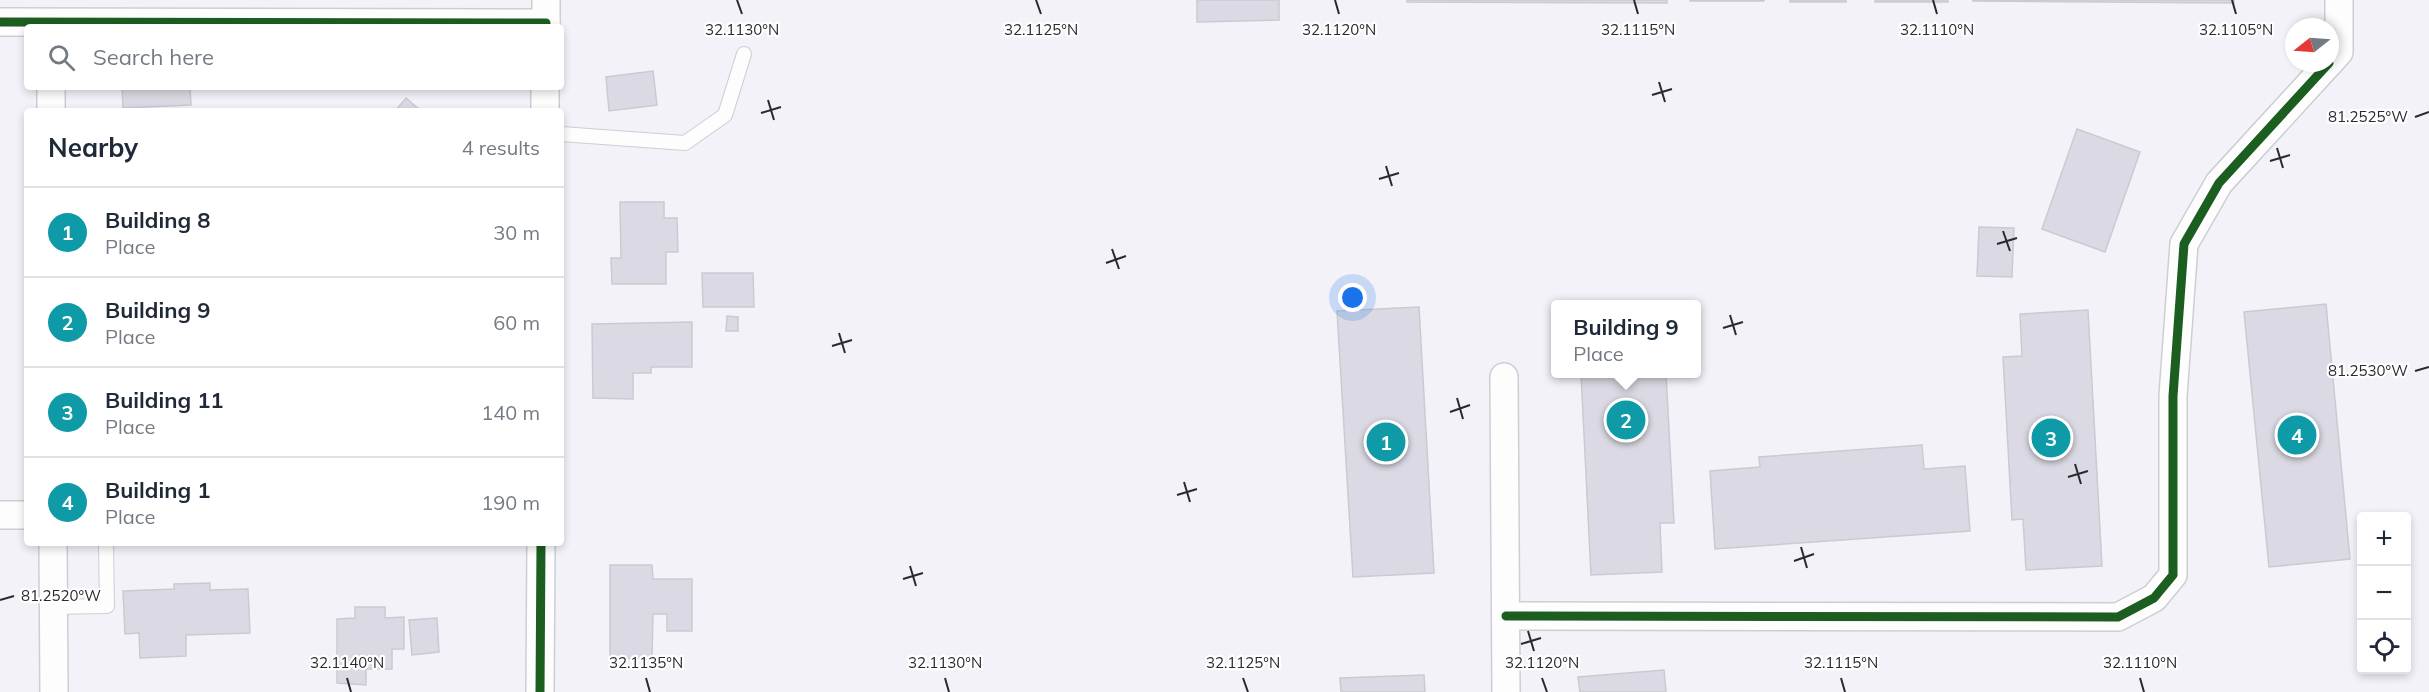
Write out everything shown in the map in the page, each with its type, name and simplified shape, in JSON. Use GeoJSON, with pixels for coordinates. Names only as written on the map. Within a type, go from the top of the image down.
{"type":"FeatureCollection","features":[{"type":"Feature","properties":{"kind":"street"},"geometry":{"type":"LineString","coordinates":[[2339,0],[2339,18]]}},
{"type":"Feature","properties":{"kind":"street"},"geometry":{"type":"LineString","coordinates":[[0,22],[51,16],[546,17]]}},
{"type":"Feature","properties":{"kind":"street"},"geometry":{"type":"LineString","coordinates":[[1506,616],[2118,617],[2154,598],[2173,575],[2173,396],[2184,244],[2219,183],[2321,72]]}},
{"type":"Feature","properties":{"kind":"street"},"geometry":{"type":"LineString","coordinates":[[51,90],[51,108]]}},
{"type":"Feature","properties":{"kind":"street"},"geometry":{"type":"LineString","coordinates":[[545,90],[545,108]]}},
{"type":"Feature","properties":{"kind":"street"},"geometry":{"type":"LineString","coordinates":[[1504,377],[1506,692]]}},
{"type":"Feature","properties":{"kind":"street"},"geometry":{"type":"LineString","coordinates":[[0,515],[24,515]]}},
{"type":"Feature","properties":{"kind":"street"},"geometry":{"type":"LineString","coordinates":[[53,546],[54,692]]}},
{"type":"Feature","properties":{"kind":"street"},"geometry":{"type":"LineString","coordinates":[[540,692],[541,546]]}},
{"type":"Feature","properties":{"kind":"lane"},"geometry":{"type":"LineString","coordinates":[[564,134],[685,143],[725,115],[744,54]]}},
{"type":"Feature","properties":{"kind":"lane"},"geometry":{"type":"LineString","coordinates":[[53,607],[107,606],[106,546]]}},
{"type":"Feature","properties":{"kind":"building"},"geometry":{"type":"Polygon","coordinates":[[[1197,0],[1279,0],[1279,20],[1197,22],[1197,0]]]}},
{"type":"Feature","properties":{"kind":"building"},"geometry":{"type":"Polygon","coordinates":[[[1407,0],[1667,0],[1667,3],[1407,2],[1407,0]]]}},
{"type":"Feature","properties":{"kind":"building"},"geometry":{"type":"Polygon","coordinates":[[[1764,0],[1764,1],[1690,1],[1764,0]]]}},
{"type":"Feature","properties":{"kind":"building"},"geometry":{"type":"Polygon","coordinates":[[[1790,0],[1846,0],[1846,2],[1790,2],[1790,0]]]}},
{"type":"Feature","properties":{"kind":"building"},"geometry":{"type":"Polygon","coordinates":[[[1875,0],[1948,0],[1948,2],[1875,2],[1875,0]]]}},
{"type":"Feature","properties":{"kind":"building"},"geometry":{"type":"Polygon","coordinates":[[[2234,0],[2234,3],[1973,1],[2234,0]]]}},
{"type":"Feature","properties":{"kind":"building"},"geometry":{"type":"Polygon","coordinates":[[[653,71],[657,105],[609,111],[606,77],[653,71]]]}},
{"type":"Feature","properties":{"kind":"building"},"geometry":{"type":"Polygon","coordinates":[[[122,90],[190,90],[191,105],[123,108],[122,90]]]}},
{"type":"Feature","properties":{"kind":"building"},"geometry":{"type":"Polygon","coordinates":[[[406,98],[418,108],[398,108],[406,98]]]}},
{"type":"Feature","properties":{"kind":"building"},"geometry":{"type":"Polygon","coordinates":[[[2077,129],[2140,152],[2105,252],[2042,229],[2077,129]]]}},
{"type":"Feature","properties":{"kind":"building"},"geometry":{"type":"Polygon","coordinates":[[[620,202],[664,202],[664,218],[677,218],[678,252],[666,252],[666,284],[612,284],[611,258],[621,258],[620,202]]]}},
{"type":"Feature","properties":{"kind":"building"},"geometry":{"type":"Polygon","coordinates":[[[1979,227],[2014,228],[2012,277],[1977,276],[1979,227]]]}},
{"type":"Feature","properties":{"kind":"building"},"geometry":{"type":"Polygon","coordinates":[[[702,273],[753,273],[754,307],[703,307],[702,273]]]}},
{"type":"Feature","properties":{"kind":"building"},"geometry":{"type":"Polygon","coordinates":[[[2326,304],[2350,559],[2269,567],[2244,312],[2326,304]]]}},
{"type":"Feature","properties":{"kind":"building"},"geometry":{"type":"Polygon","coordinates":[[[1419,307],[1434,573],[1353,577],[1337,311],[1419,307]]]}},
{"type":"Feature","properties":{"kind":"building"},"geometry":{"type":"Polygon","coordinates":[[[2088,310],[2102,566],[2026,570],[2023,519],[2012,520],[2003,357],[2022,356],[2020,314],[2088,310]]]}},
{"type":"Feature","properties":{"kind":"building"},"geometry":{"type":"Polygon","coordinates":[[[727,316],[738,317],[738,331],[726,331],[727,316]]]}},
{"type":"Feature","properties":{"kind":"building"},"geometry":{"type":"Polygon","coordinates":[[[692,322],[692,367],[651,367],[651,373],[633,373],[633,399],[593,398],[592,324],[692,322]]]}},
{"type":"Feature","properties":{"kind":"building"},"geometry":{"type":"Polygon","coordinates":[[[1581,378],[1666,378],[1674,523],[1660,523],[1662,572],[1591,575],[1581,378]]]}},
{"type":"Feature","properties":{"kind":"building"},"geometry":{"type":"Polygon","coordinates":[[[1922,445],[1924,469],[1965,466],[1970,531],[1715,549],[1710,471],[1760,467],[1759,457],[1922,445]]]}},
{"type":"Feature","properties":{"kind":"building"},"geometry":{"type":"Polygon","coordinates":[[[610,565],[652,565],[653,579],[692,579],[692,631],[667,631],[667,614],[653,614],[652,658],[610,659],[610,565]]]}},
{"type":"Feature","properties":{"kind":"building"},"geometry":{"type":"Polygon","coordinates":[[[210,583],[210,590],[248,589],[250,633],[186,635],[186,656],[140,658],[139,633],[125,634],[123,591],[174,589],[174,584],[210,583]]]}},
{"type":"Feature","properties":{"kind":"building"},"geometry":{"type":"Polygon","coordinates":[[[355,607],[385,607],[385,618],[404,617],[404,649],[392,649],[392,669],[366,669],[366,685],[337,683],[337,619],[355,618],[355,607]]]}},
{"type":"Feature","properties":{"kind":"building"},"geometry":{"type":"Polygon","coordinates":[[[437,618],[439,652],[412,655],[409,620],[437,618]]]}},
{"type":"Feature","properties":{"kind":"building"},"geometry":{"type":"Polygon","coordinates":[[[1664,670],[1666,692],[1580,692],[1578,677],[1664,670]]]}},
{"type":"Feature","properties":{"kind":"building"},"geometry":{"type":"Polygon","coordinates":[[[1424,675],[1425,692],[1341,692],[1340,678],[1424,675]]]}},
{"type":"Feature","properties":{"kind":"cycle path"},"geometry":{"type":"LineString","coordinates":[[0,22],[546,24]]}},
{"type":"Feature","properties":{"kind":"cycle path"},"geometry":{"type":"LineString","coordinates":[[1506,616],[2118,617],[2154,598],[2173,575],[2173,396],[2184,244],[2219,183],[2321,72]]}},
{"type":"Feature","properties":{"kind":"cycle path"},"geometry":{"type":"LineString","coordinates":[[540,692],[541,546]]}},
{"type":"Feature","properties":{"kind":"place","name":"Building 9"},"geometry":{"type":"Point","coordinates":[1626,420]}},
{"type":"Feature","properties":{"kind":"place","name":"Building 1"},"geometry":{"type":"Point","coordinates":[2297,435]}},
{"type":"Feature","properties":{"kind":"place","name":"Building 11"},"geometry":{"type":"Point","coordinates":[2051,438]}},
{"type":"Feature","properties":{"kind":"place","name":"Building 8"},"geometry":{"type":"Point","coordinates":[1386,442]}}]}
